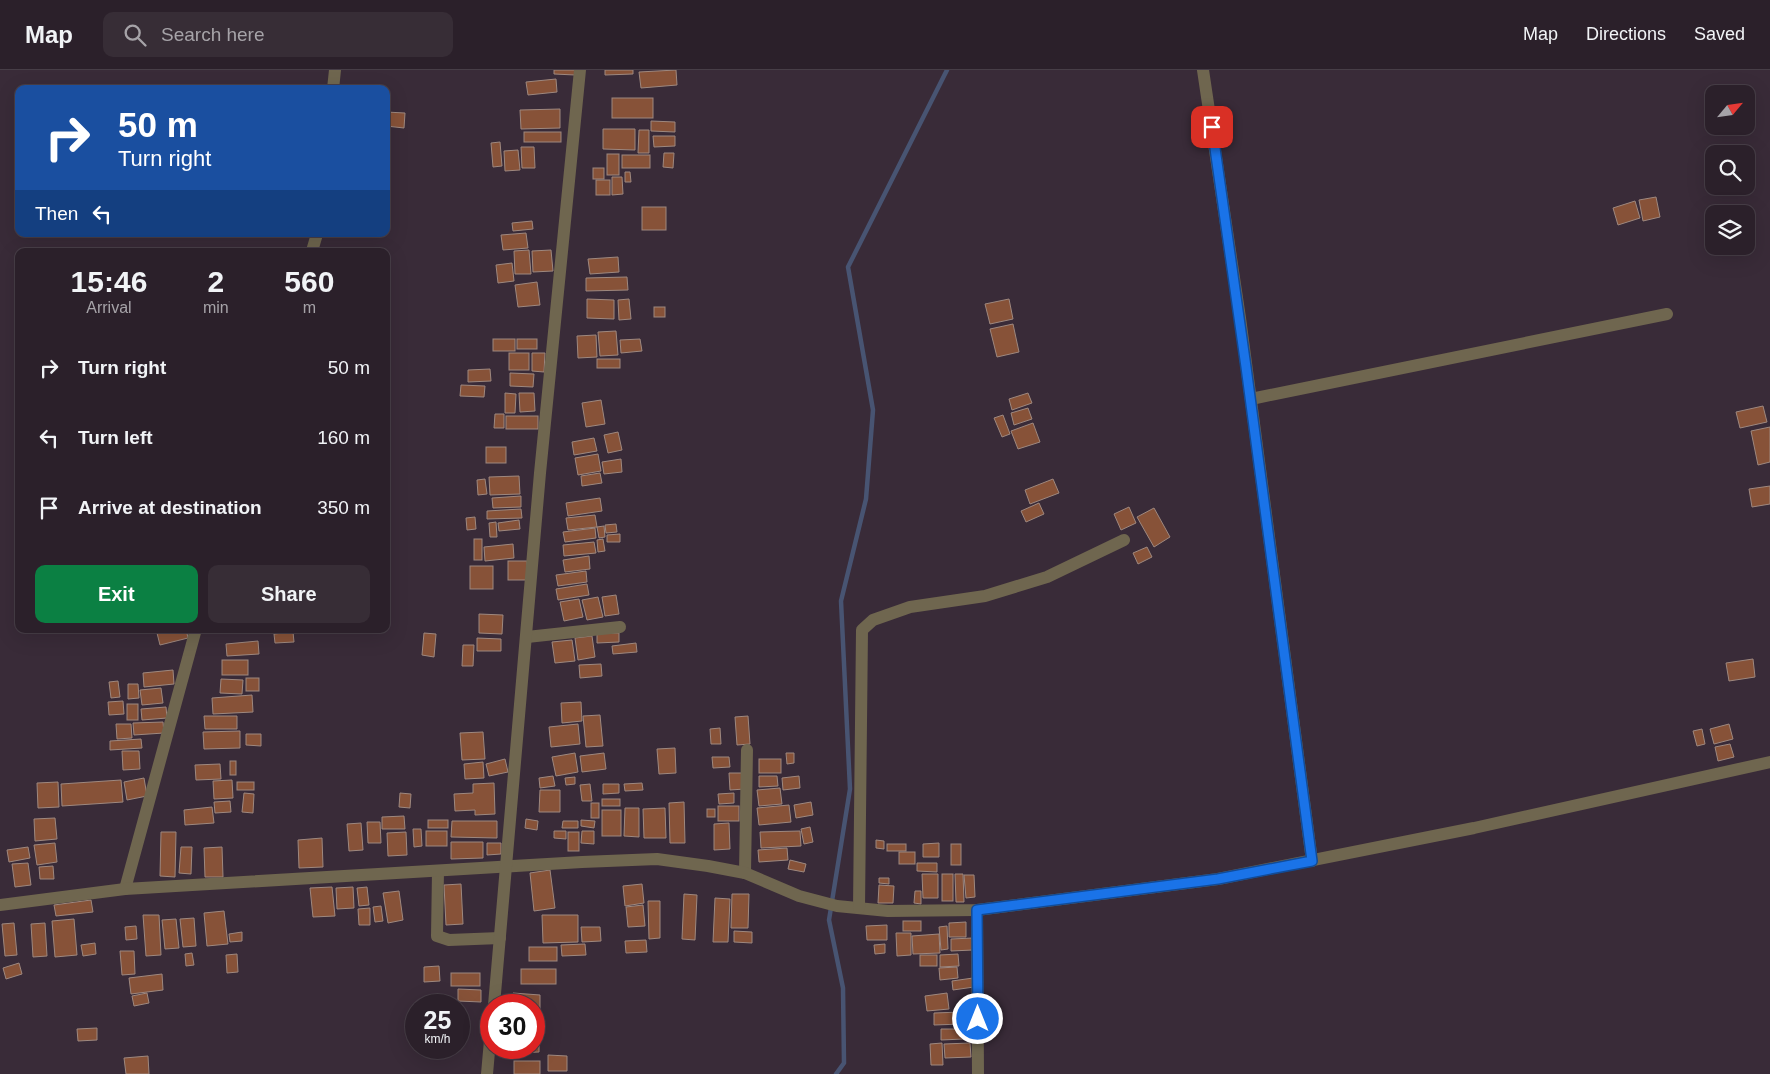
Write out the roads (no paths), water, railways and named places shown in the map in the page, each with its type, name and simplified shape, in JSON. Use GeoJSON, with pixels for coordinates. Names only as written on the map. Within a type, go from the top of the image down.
{"type":"FeatureCollection","features":[{"type":"Feature","properties":{"kind":"street"},"geometry":{"type":"LineString","coordinates":[[333,85],[335,70]]}},
{"type":"Feature","properties":{"kind":"street"},"geometry":{"type":"LineString","coordinates":[[495,994],[540,473],[580,70]]}},
{"type":"Feature","properties":{"kind":"street"},"geometry":{"type":"LineString","coordinates":[[1204,70],[1251,399],[1312,861]]}},
{"type":"Feature","properties":{"kind":"street"},"geometry":{"type":"LineString","coordinates":[[1251,399],[1667,314]]}},
{"type":"Feature","properties":{"kind":"street"},"geometry":{"type":"LineString","coordinates":[[859,908],[862,630],[873,620],[910,607],[985,596],[1046,577],[1124,540]]}},
{"type":"Feature","properties":{"kind":"street"},"geometry":{"type":"LineString","coordinates":[[527,637],[620,627]]}},
{"type":"Feature","properties":{"kind":"street"},"geometry":{"type":"LineString","coordinates":[[124,890],[195,633]]}},
{"type":"Feature","properties":{"kind":"street"},"geometry":{"type":"LineString","coordinates":[[745,873],[747,750]]}},
{"type":"Feature","properties":{"kind":"street"},"geometry":{"type":"LineString","coordinates":[[0,905],[124,890],[657,860],[745,873],[799,896],[831,904],[888,911],[977,910],[1218,879],[1474,828],[1770,762]]}},
{"type":"Feature","properties":{"kind":"street"},"geometry":{"type":"LineString","coordinates":[[438,871],[437,936],[449,940],[500,938]]}},
{"type":"Feature","properties":{"kind":"street"},"geometry":{"type":"LineString","coordinates":[[977,910],[978,1074]]}},
{"type":"Feature","properties":{"kind":"street"},"geometry":{"type":"LineString","coordinates":[[487,1074],[488,1059]]}},
{"type":"Feature","properties":{"kind":"waterway"},"geometry":{"type":"LineString","coordinates":[[836,1074],[844,1063],[843,988],[829,920],[850,789],[841,601],[866,499],[873,410],[848,267],[947,70]]}}]}
